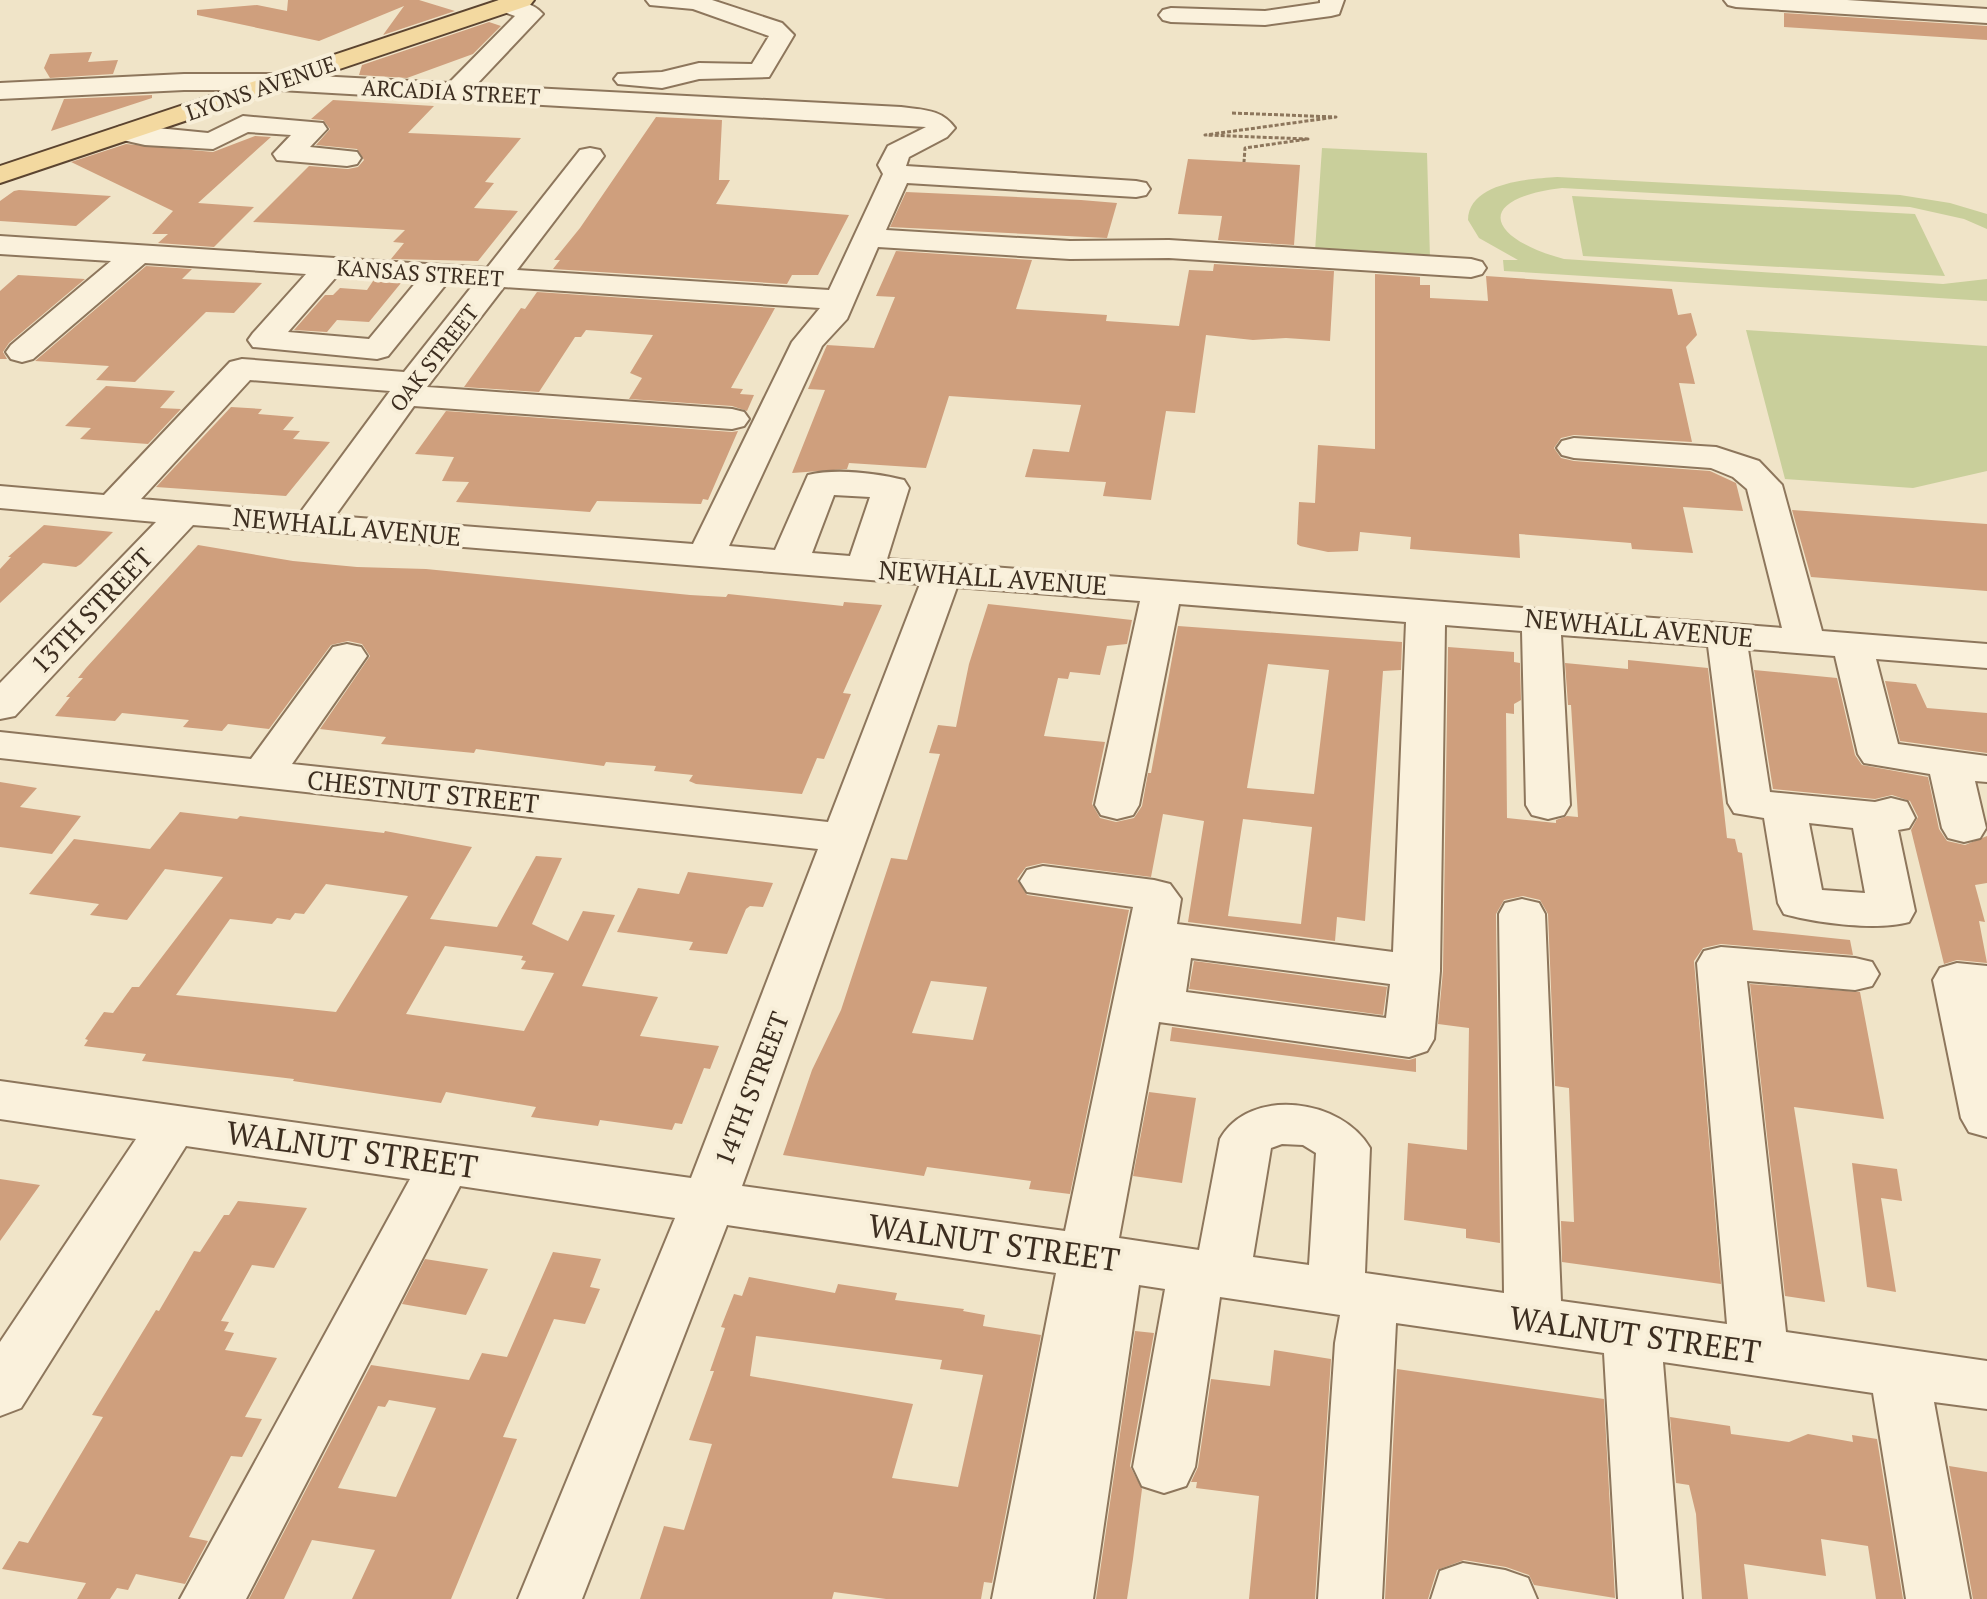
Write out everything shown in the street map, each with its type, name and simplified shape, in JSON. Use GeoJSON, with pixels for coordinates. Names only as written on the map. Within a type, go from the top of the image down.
{"type":"FeatureCollection","features":[{"type":"Feature","properties":{"kind":"main road","name":"LYONS AVENUE"},"geometry":{"type":"LineString","coordinates":[[0,157],[474,0]]}},
{"type":"Feature","properties":{"kind":"main road","name":"LYONS AVENUE"},"geometry":{"type":"LineString","coordinates":[[0,175],[515,2]]}},
{"type":"Feature","properties":{"kind":"street"},"geometry":{"type":"LineString","coordinates":[[526,96],[547,81],[569,77],[662,80],[699,71],[760,72],[782,35],[774,28],[695,2],[658,0]]}},
{"type":"Feature","properties":{"kind":"street"},"geometry":{"type":"LineString","coordinates":[[1171,15],[1265,18],[1331,9],[1332,0]]}},
{"type":"Feature","properties":{"kind":"street"},"geometry":{"type":"LineString","coordinates":[[1736,0],[1987,16]]}},
{"type":"Feature","properties":{"kind":"street"},"geometry":{"type":"LineString","coordinates":[[455,92],[531,14],[515,2]]}},
{"type":"Feature","properties":{"kind":"street","name":"ARCADIA STREET"},"geometry":{"type":"LineString","coordinates":[[0,91],[128,84],[280,82],[901,115],[936,120],[942,128],[898,152],[892,165],[897,174]]}},
{"type":"Feature","properties":{"kind":"street"},"geometry":{"type":"LineString","coordinates":[[127,133],[213,141],[240,119],[330,84]]}},
{"type":"Feature","properties":{"kind":"street"},"geometry":{"type":"LineString","coordinates":[[186,113],[314,129],[287,154],[347,158]]}},
{"type":"Feature","properties":{"kind":"street"},"geometry":{"type":"LineString","coordinates":[[240,119],[292,114]]}},
{"type":"Feature","properties":{"kind":"street","name":"OAK STREET"},"geometry":{"type":"LineString","coordinates":[[310,525],[404,396],[590,156]]}},
{"type":"Feature","properties":{"kind":"street"},"geometry":{"type":"LineString","coordinates":[[706,555],[808,342],[831,319],[897,174],[1136,189]]}},
{"type":"Feature","properties":{"kind":"street"},"geometry":{"type":"LineString","coordinates":[[870,238],[1070,250],[1169,249],[1471,268]]}},
{"type":"Feature","properties":{"kind":"street","name":"KANSAS STREET"},"geometry":{"type":"LineString","coordinates":[[0,245],[840,300]]}},
{"type":"Feature","properties":{"kind":"street"},"geometry":{"type":"LineString","coordinates":[[0,276],[33,247]]}},
{"type":"Feature","properties":{"kind":"street"},"geometry":{"type":"LineString","coordinates":[[22,352],[138,254]]}},
{"type":"Feature","properties":{"kind":"street"},"geometry":{"type":"LineString","coordinates":[[329,267],[264,340],[437,353]]}},
{"type":"Feature","properties":{"kind":"street"},"geometry":{"type":"LineString","coordinates":[[377,349],[439,274]]}},
{"type":"Feature","properties":{"kind":"street"},"geometry":{"type":"LineString","coordinates":[[112,508],[242,369],[404,396],[732,419]]}},
{"type":"Feature","properties":{"kind":"street"},"geometry":{"type":"LineString","coordinates":[[1574,448],[1716,458],[1734,463],[1757,476],[1764,485],[1772,511],[1805,642]]}},
{"type":"Feature","properties":{"kind":"street"},"geometry":{"type":"LineString","coordinates":[[789,562],[821,483],[891,488],[865,568]]}},
{"type":"Feature","properties":{"kind":"street","name":"NEWHALL AVENUE"},"geometry":{"type":"LineString","coordinates":[[0,497],[310,525],[1987,656]]}},
{"type":"Feature","properties":{"kind":"street","name":"13TH STREET"},"geometry":{"type":"LineString","coordinates":[[0,707],[184,514]]}},
{"type":"Feature","properties":{"kind":"street","name":"14TH STREET"},"geometry":{"type":"LineString","coordinates":[[550,1599],[709,1202],[943,574]]}},
{"type":"Feature","properties":{"kind":"street"},"geometry":{"type":"LineString","coordinates":[[1117,805],[1162,591]]}},
{"type":"Feature","properties":{"kind":"street"},"geometry":{"type":"LineString","coordinates":[[1416,971],[1170,939],[1159,1005],[1409,1039],[1416,971],[1426,612]]}},
{"type":"Feature","properties":{"kind":"street"},"geometry":{"type":"LineString","coordinates":[[1541,621],[1548,805]]}},
{"type":"Feature","properties":{"kind":"street"},"geometry":{"type":"LineString","coordinates":[[1726,635],[1750,803],[1893,818],[1852,645]]}},
{"type":"Feature","properties":{"kind":"street"},"geometry":{"type":"LineString","coordinates":[[263,774],[347,656]]}},
{"type":"Feature","properties":{"kind":"street","name":"CHESTNUT STREET"},"geometry":{"type":"LineString","coordinates":[[0,745],[846,838]]}},
{"type":"Feature","properties":{"kind":"street"},"geometry":{"type":"LineString","coordinates":[[1879,754],[1969,768],[1964,828]]}},
{"type":"Feature","properties":{"kind":"street"},"geometry":{"type":"LineString","coordinates":[[1784,807],[1801,903],[1892,911],[1873,816]]}},
{"type":"Feature","properties":{"kind":"street"},"geometry":{"type":"LineString","coordinates":[[1043,881],[1154,895],[1158,899],[1101,1258],[1061,1599]]}},
{"type":"Feature","properties":{"kind":"street"},"geometry":{"type":"LineString","coordinates":[[1522,914],[1533,1320]]}},
{"type":"Feature","properties":{"kind":"street"},"geometry":{"type":"LineString","coordinates":[[1759,1352],[1721,963],[1855,974]]}},
{"type":"Feature","properties":{"kind":"street"},"geometry":{"type":"LineString","coordinates":[[1987,983],[1957,980],[1987,1118]]}},
{"type":"Feature","properties":{"kind":"street","name":"WALNUT STREET"},"geometry":{"type":"LineString","coordinates":[[0,1100],[1987,1385]]}},
{"type":"Feature","properties":{"kind":"street"},"geometry":{"type":"LineString","coordinates":[[0,1391],[173,1124]]}},
{"type":"Feature","properties":{"kind":"street"},"geometry":{"type":"LineString","coordinates":[[1164,1467],[1209,1273],[1246,1139],[1257,1129],[1274,1124],[1320,1129],[1335,1137],[1343,1148],[1353,1294],[1364,1343],[1350,1599]]}},
{"type":"Feature","properties":{"kind":"street"},"geometry":{"type":"LineString","coordinates":[[212,1599],[445,1163]]}},
{"type":"Feature","properties":{"kind":"street"},"geometry":{"type":"LineString","coordinates":[[1024,1599],[1101,1258]]}},
{"type":"Feature","properties":{"kind":"street"},"geometry":{"type":"LineString","coordinates":[[1632,1334],[1650,1599]]}},
{"type":"Feature","properties":{"kind":"street"},"geometry":{"type":"LineString","coordinates":[[1899,1373],[1938,1599]]}},
{"type":"Feature","properties":{"kind":"street"},"geometry":{"type":"LineString","coordinates":[[1463,1599],[1463,1592],[1505,1599]]}},
{"type":"Feature","properties":{"kind":"path"},"geometry":{"type":"LineString","coordinates":[[1232,113],[1336,117],[1205,135],[1308,139],[1245,148],[1244,162]]}},
{"type":"Feature","properties":{"kind":"green space"},"geometry":{"type":"Polygon","coordinates":[[[1322,148],[1427,153],[1430,258],[1315,251],[1322,148]]]}},
{"type":"Feature","properties":{"kind":"green space"},"geometry":{"type":"Polygon","coordinates":[[[1557,177],[1900,195],[1950,203],[1987,214],[1987,229],[1964,219],[1910,207],[1562,188],[1533,193],[1513,201],[1503,210],[1501,220],[1506,231],[1519,241],[1564,259],[1943,284],[1987,279],[1987,301],[1504,271],[1503,260],[1518,260],[1479,238],[1468,220],[1471,207],[1489,190],[1502,185],[1557,177]]]}},
{"type":"Feature","properties":{"kind":"green space"},"geometry":{"type":"Polygon","coordinates":[[[1572,196],[1915,214],[1945,276],[1583,256],[1572,196]]]}},
{"type":"Feature","properties":{"kind":"green space"},"geometry":{"type":"Polygon","coordinates":[[[1746,330],[1987,346],[1987,471],[1913,488],[1785,479],[1746,330]]]}},
{"type":"Feature","properties":{"kind":"building"},"geometry":{"type":"Polygon","coordinates":[[[288,0],[419,0],[455,11],[383,35],[404,6],[319,41],[197,15],[197,10],[257,5],[287,11],[288,0]]]}},
{"type":"Feature","properties":{"kind":"building"},"geometry":{"type":"Polygon","coordinates":[[[1784,13],[1987,26],[1987,40],[1784,27],[1784,13]]]}},
{"type":"Feature","properties":{"kind":"building"},"geometry":{"type":"Polygon","coordinates":[[[489,22],[501,26],[473,54],[407,78],[359,75],[362,65],[489,22]]]}},
{"type":"Feature","properties":{"kind":"building"},"geometry":{"type":"Polygon","coordinates":[[[92,52],[88,62],[118,60],[113,74],[50,78],[44,68],[50,54],[92,52]]]}},
{"type":"Feature","properties":{"kind":"building"},"geometry":{"type":"Polygon","coordinates":[[[152,95],[152,98],[51,131],[64,99],[152,95]]]}},
{"type":"Feature","properties":{"kind":"building"},"geometry":{"type":"Polygon","coordinates":[[[333,100],[434,106],[408,133],[521,138],[485,182],[494,183],[474,208],[518,211],[478,261],[391,259],[404,243],[393,242],[405,230],[253,222],[309,166],[348,169],[358,167],[364,160],[357,149],[316,145],[330,129],[323,120],[311,119],[333,100]]]}},
{"type":"Feature","properties":{"kind":"building"},"geometry":{"type":"Polygon","coordinates":[[[656,117],[722,120],[719,180],[730,180],[716,204],[849,215],[818,275],[792,275],[787,284],[553,269],[560,260],[554,260],[580,228],[656,117]]]}},
{"type":"Feature","properties":{"kind":"building"},"geometry":{"type":"Polygon","coordinates":[[[255,136],[271,137],[198,203],[254,207],[214,247],[158,243],[168,234],[152,234],[173,211],[71,162],[126,144],[213,152],[255,136]]]}},
{"type":"Feature","properties":{"kind":"building"},"geometry":{"type":"Polygon","coordinates":[[[1188,159],[1300,165],[1294,245],[1218,240],[1222,216],[1178,214],[1188,159]]]}},
{"type":"Feature","properties":{"kind":"building"},"geometry":{"type":"Polygon","coordinates":[[[14,191],[111,196],[76,226],[0,221],[0,201],[14,191]]]}},
{"type":"Feature","properties":{"kind":"building"},"geometry":{"type":"Polygon","coordinates":[[[906,192],[1117,203],[1107,238],[890,227],[906,192]]]}},
{"type":"Feature","properties":{"kind":"building"},"geometry":{"type":"Polygon","coordinates":[[[896,251],[1032,260],[1016,309],[1107,315],[1106,321],[1179,326],[1189,270],[1213,271],[1214,264],[1334,271],[1330,341],[1286,338],[1253,340],[1206,335],[1195,413],[1166,411],[1151,500],[1103,496],[1106,482],[1025,477],[1033,449],[1069,452],[1081,405],[949,396],[926,468],[849,463],[847,469],[792,473],[825,390],[808,389],[827,345],[874,348],[895,297],[876,296],[896,251]]]}},
{"type":"Feature","properties":{"kind":"building"},"geometry":{"type":"Polygon","coordinates":[[[146,266],[192,269],[182,279],[262,283],[234,313],[206,312],[135,382],[96,380],[109,366],[35,361],[146,266]]]}},
{"type":"Feature","properties":{"kind":"building"},"geometry":{"type":"Polygon","coordinates":[[[1375,274],[1420,277],[1420,285],[1430,285],[1430,298],[1488,301],[1486,276],[1672,289],[1678,315],[1691,313],[1697,335],[1686,347],[1695,384],[1679,383],[1692,442],[1574,435],[1561,438],[1554,448],[1561,458],[1574,461],[1710,471],[1736,483],[1743,511],[1683,507],[1693,553],[1632,549],[1631,543],[1519,534],[1520,558],[1410,549],[1411,537],[1360,532],[1358,551],[1328,552],[1300,546],[1297,544],[1299,502],[1315,503],[1318,445],[1375,449],[1375,274]]]}},
{"type":"Feature","properties":{"kind":"building"},"geometry":{"type":"Polygon","coordinates":[[[18,275],[85,279],[9,343],[3,352],[7,359],[0,359],[0,291],[18,275]]]}},
{"type":"Feature","properties":{"kind":"building"},"geometry":{"type":"Polygon","coordinates":[[[373,281],[401,283],[369,322],[337,320],[327,332],[294,330],[325,295],[333,295],[340,288],[367,290],[373,281]]]}},
{"type":"Feature","properties":{"kind":"building"},"geometry":{"type":"Polygon","coordinates":[[[537,292],[775,308],[731,388],[743,389],[740,394],[754,395],[747,411],[732,406],[629,399],[642,378],[630,373],[653,335],[586,330],[581,337],[575,337],[539,392],[464,387],[521,308],[525,309],[537,292]]]}},
{"type":"Feature","properties":{"kind":"building"},"geometry":{"type":"Polygon","coordinates":[[[106,386],[175,391],[160,408],[181,409],[148,444],[80,439],[91,428],[65,426],[106,386]]]}},
{"type":"Feature","properties":{"kind":"building"},"geometry":{"type":"Polygon","coordinates":[[[231,407],[262,409],[258,414],[294,417],[283,430],[300,431],[293,439],[330,442],[286,496],[156,487],[231,407]]]}},
{"type":"Feature","properties":{"kind":"building"},"geometry":{"type":"Polygon","coordinates":[[[446,411],[738,431],[708,500],[703,499],[701,504],[597,501],[590,512],[456,502],[469,482],[442,481],[454,457],[415,454],[446,411]]]}},
{"type":"Feature","properties":{"kind":"building"},"geometry":{"type":"Polygon","coordinates":[[[1792,510],[1987,524],[1987,591],[1811,577],[1792,510]]]}},
{"type":"Feature","properties":{"kind":"building"},"geometry":{"type":"Polygon","coordinates":[[[44,525],[113,532],[76,567],[43,563],[0,603],[0,569],[11,557],[8,557],[44,525]]]}},
{"type":"Feature","properties":{"kind":"building"},"geometry":{"type":"Polygon","coordinates":[[[198,545],[293,561],[357,567],[426,569],[690,595],[726,597],[728,594],[843,606],[844,602],[882,605],[843,693],[851,694],[824,759],[817,758],[802,794],[696,784],[689,781],[693,775],[654,771],[656,766],[606,762],[604,766],[476,749],[474,753],[381,744],[386,737],[320,729],[370,656],[362,644],[348,641],[331,645],[269,729],[228,724],[222,731],[183,727],[189,720],[122,713],[115,721],[55,716],[70,697],[66,697],[83,678],[78,678],[86,668],[198,545]]]}},
{"type":"Feature","properties":{"kind":"building"},"geometry":{"type":"Polygon","coordinates":[[[988,604],[1132,620],[1127,644],[1107,646],[1100,675],[1070,672],[1068,679],[1058,678],[1044,736],[1105,742],[1092,804],[1100,818],[1116,822],[1134,818],[1142,806],[1178,626],[1402,642],[1401,670],[1383,671],[1365,921],[1337,917],[1335,941],[1188,922],[1204,821],[1163,814],[1151,877],[1043,863],[1026,867],[1017,879],[1027,895],[1129,910],[1070,1194],[1029,1189],[1031,1181],[927,1167],[924,1176],[783,1155],[812,1070],[841,1010],[891,858],[907,860],[940,754],[929,753],[938,725],[956,727],[969,664],[988,604]],[[1268,664],[1247,788],[1314,794],[1329,670],[1268,664]],[[1243,819],[1228,916],[1301,924],[1312,827],[1243,819]],[[931,981],[912,1033],[973,1040],[987,987],[931,981]]]}},
{"type":"Feature","properties":{"kind":"building"},"geometry":{"type":"Polygon","coordinates":[[[1448,647],[1514,652],[1514,662],[1520,663],[1521,700],[1514,704],[1514,714],[1506,713],[1507,818],[1556,823],[1556,820],[1567,816],[1578,817],[1571,705],[1568,705],[1565,663],[1628,669],[1628,660],[1708,668],[1727,838],[1735,839],[1738,852],[1742,853],[1753,930],[1850,940],[1853,955],[1721,944],[1703,948],[1694,961],[1721,1284],[1562,1262],[1561,1221],[1574,1222],[1569,1088],[1555,1086],[1548,914],[1540,900],[1523,896],[1504,900],[1496,914],[1500,1243],[1466,1238],[1466,1229],[1404,1220],[1408,1143],[1467,1150],[1469,1028],[1438,1024],[1443,971],[1448,647]]]}},
{"type":"Feature","properties":{"kind":"building"},"geometry":{"type":"Polygon","coordinates":[[[1754,670],[1837,678],[1855,755],[1862,765],[1928,777],[1939,829],[1947,841],[1965,845],[1987,836],[1987,883],[1975,885],[1985,922],[1979,921],[1987,963],[1957,960],[1944,964],[1911,830],[1918,817],[1910,801],[1892,795],[1875,799],[1773,789],[1754,670]]]}},
{"type":"Feature","properties":{"kind":"building"},"geometry":{"type":"Polygon","coordinates":[[[1885,681],[1916,684],[1927,708],[1987,713],[1987,753],[1900,741],[1885,681]]]}},
{"type":"Feature","properties":{"kind":"building"},"geometry":{"type":"Polygon","coordinates":[[[0,782],[37,788],[20,807],[81,816],[52,854],[0,847],[0,782]]]}},
{"type":"Feature","properties":{"kind":"building"},"geometry":{"type":"Polygon","coordinates":[[[180,812],[385,831],[472,847],[430,919],[497,927],[536,856],[562,858],[532,924],[568,941],[583,911],[615,915],[582,986],[658,997],[640,1036],[719,1046],[710,1069],[704,1068],[682,1124],[675,1123],[672,1130],[600,1120],[598,1126],[531,1117],[536,1107],[446,1092],[441,1103],[294,1079],[142,1061],[146,1054],[84,1046],[88,1040],[85,1039],[104,1012],[113,1013],[132,987],[139,987],[223,877],[165,869],[127,920],[90,915],[99,904],[29,894],[74,839],[150,849],[180,812]],[[326,884],[304,914],[295,913],[290,920],[277,918],[272,924],[230,919],[176,995],[336,1012],[408,896],[326,884]],[[445,946],[406,1014],[524,1031],[554,973],[521,969],[526,961],[521,960],[523,956],[445,946]]]}},
{"type":"Feature","properties":{"kind":"building"},"geometry":{"type":"Polygon","coordinates":[[[688,872],[773,883],[763,907],[750,906],[746,909],[727,954],[689,950],[693,942],[617,932],[638,888],[679,894],[688,872]]]}},
{"type":"Feature","properties":{"kind":"building"},"geometry":{"type":"Polygon","coordinates":[[[1194,961],[1387,987],[1383,1015],[1189,989],[1194,961]]]}},
{"type":"Feature","properties":{"kind":"building"},"geometry":{"type":"Polygon","coordinates":[[[1750,984],[1860,992],[1884,1119],[1794,1107],[1825,1302],[1785,1296],[1750,984]]]}},
{"type":"Feature","properties":{"kind":"building"},"geometry":{"type":"Polygon","coordinates":[[[1172,1027],[1409,1060],[1416,1058],[1416,1072],[1170,1041],[1172,1027]]]}},
{"type":"Feature","properties":{"kind":"building"},"geometry":{"type":"Polygon","coordinates":[[[1149,1092],[1196,1098],[1182,1183],[1133,1176],[1149,1092]]]}},
{"type":"Feature","properties":{"kind":"building"},"geometry":{"type":"Polygon","coordinates":[[[1852,1163],[1897,1169],[1902,1201],[1881,1198],[1896,1292],[1867,1287],[1852,1163]]]}},
{"type":"Feature","properties":{"kind":"building"},"geometry":{"type":"Polygon","coordinates":[[[0,1179],[40,1185],[0,1241],[0,1179]]]}},
{"type":"Feature","properties":{"kind":"building"},"geometry":{"type":"Polygon","coordinates":[[[238,1201],[307,1208],[274,1268],[252,1265],[221,1321],[229,1322],[224,1331],[234,1333],[225,1350],[277,1358],[245,1417],[262,1419],[242,1457],[231,1456],[189,1537],[208,1541],[185,1584],[136,1574],[128,1590],[117,1588],[110,1599],[77,1599],[86,1583],[2,1569],[19,1541],[28,1543],[103,1417],[92,1415],[156,1310],[159,1311],[194,1251],[200,1252],[224,1215],[229,1215],[238,1201]]]}},
{"type":"Feature","properties":{"kind":"building"},"geometry":{"type":"Polygon","coordinates":[[[553,1252],[601,1259],[590,1287],[600,1289],[585,1324],[554,1319],[503,1437],[517,1439],[451,1599],[352,1599],[375,1550],[312,1540],[284,1599],[249,1599],[371,1365],[469,1380],[482,1353],[507,1357],[553,1252]],[[389,1400],[385,1407],[378,1406],[338,1488],[396,1497],[436,1408],[389,1400]]]}},
{"type":"Feature","properties":{"kind":"building"},"geometry":{"type":"Polygon","coordinates":[[[425,1259],[488,1269],[466,1315],[402,1304],[425,1259]]]}},
{"type":"Feature","properties":{"kind":"building"},"geometry":{"type":"Polygon","coordinates":[[[749,1277],[835,1293],[838,1284],[897,1293],[895,1300],[964,1309],[985,1315],[983,1326],[1041,1335],[992,1583],[984,1582],[981,1599],[886,1599],[834,1592],[832,1599],[640,1599],[664,1526],[684,1530],[712,1444],[689,1440],[714,1371],[710,1371],[725,1328],[721,1327],[734,1294],[742,1296],[749,1277]],[[756,1336],[750,1376],[913,1404],[892,1478],[958,1487],[983,1375],[940,1369],[942,1360],[756,1336]]]}},
{"type":"Feature","properties":{"kind":"building"},"geometry":{"type":"Polygon","coordinates":[[[1135,1331],[1154,1333],[1130,1466],[1142,1489],[1133,1559],[1127,1599],[1096,1599],[1135,1331]]]}},
{"type":"Feature","properties":{"kind":"building"},"geometry":{"type":"Polygon","coordinates":[[[1274,1350],[1331,1359],[1315,1599],[1249,1599],[1259,1496],[1196,1488],[1197,1482],[1191,1482],[1198,1467],[1211,1379],[1270,1386],[1274,1350]]]}},
{"type":"Feature","properties":{"kind":"building"},"geometry":{"type":"Polygon","coordinates":[[[1397,1369],[1604,1399],[1615,1598],[1534,1585],[1529,1575],[1506,1567],[1464,1560],[1437,1570],[1428,1599],[1385,1599],[1397,1369]]]}},
{"type":"Feature","properties":{"kind":"building"},"geometry":{"type":"Polygon","coordinates":[[[1670,1417],[1730,1426],[1731,1434],[1789,1442],[1808,1434],[1853,1442],[1852,1435],[1877,1439],[1903,1599],[1876,1599],[1868,1546],[1821,1539],[1826,1576],[1744,1564],[1748,1599],[1702,1599],[1696,1514],[1689,1485],[1676,1483],[1670,1417]]]}},
{"type":"Feature","properties":{"kind":"building"},"geometry":{"type":"Polygon","coordinates":[[[1949,1466],[1987,1472],[1987,1599],[1973,1599],[1949,1466]]]}}]}
